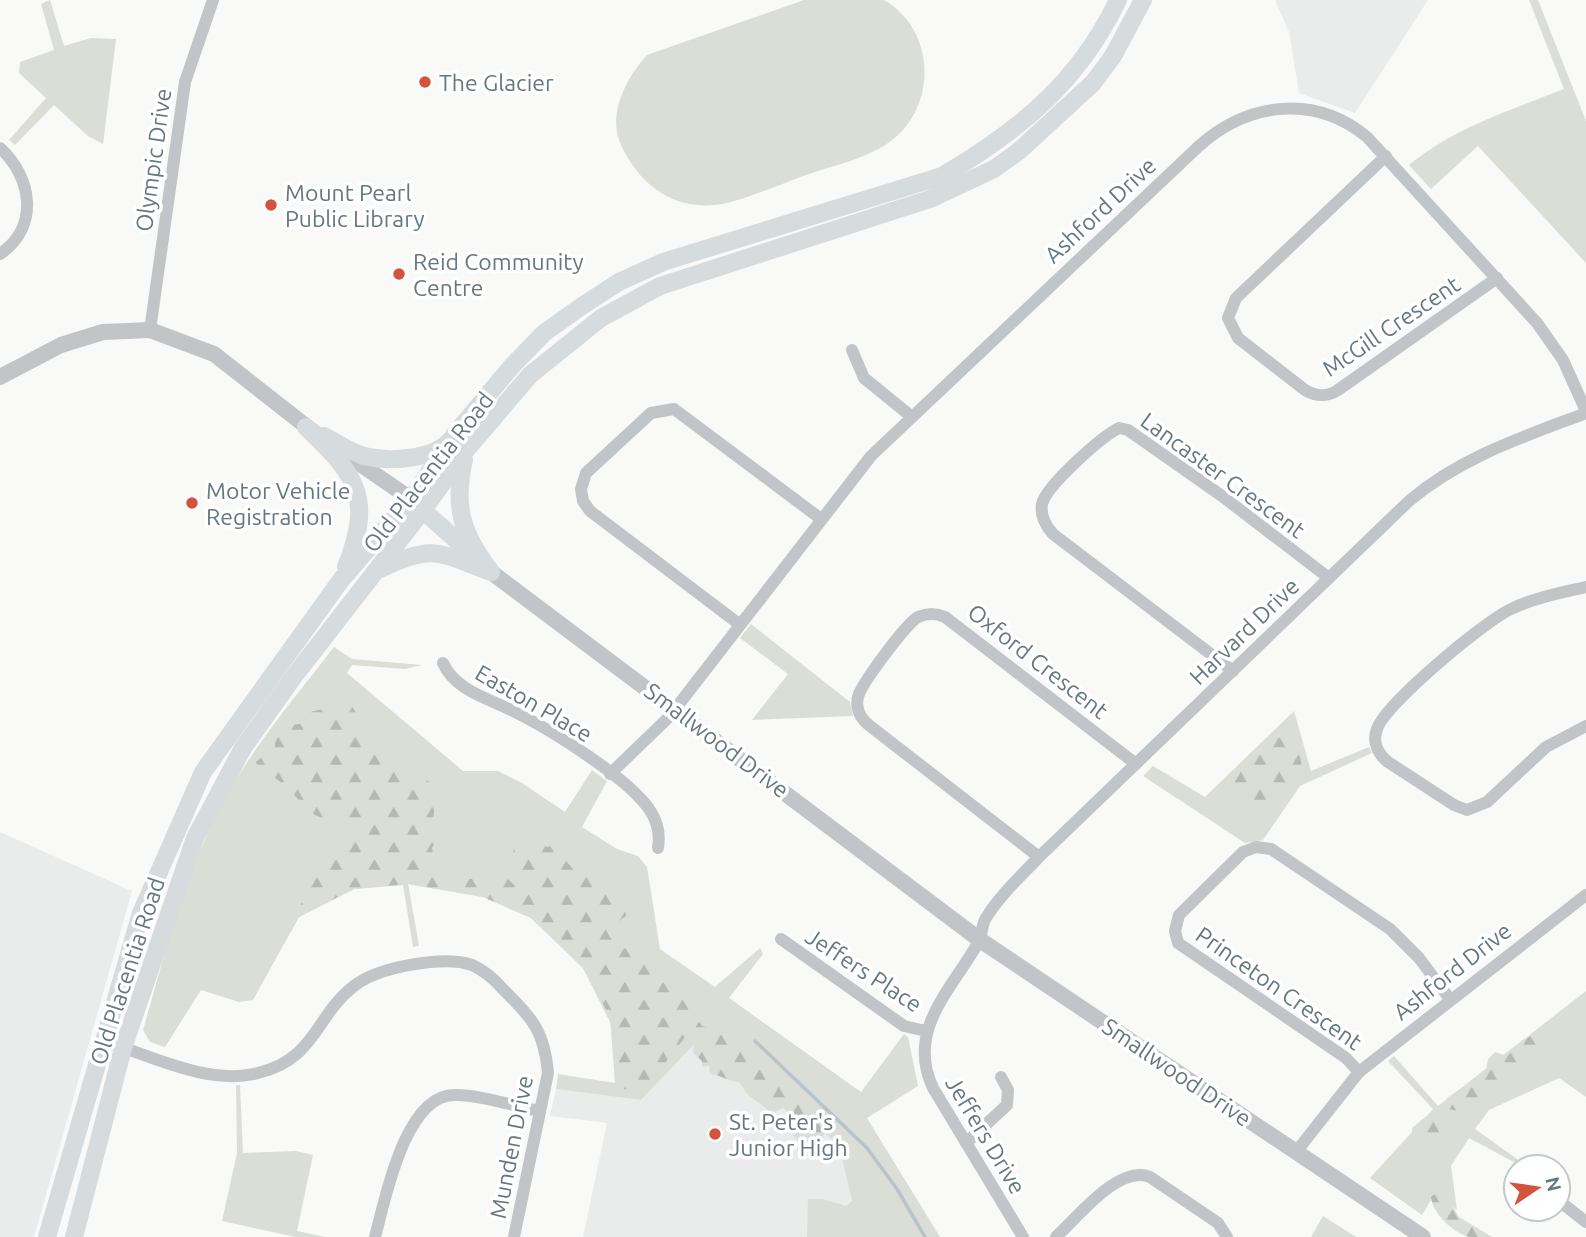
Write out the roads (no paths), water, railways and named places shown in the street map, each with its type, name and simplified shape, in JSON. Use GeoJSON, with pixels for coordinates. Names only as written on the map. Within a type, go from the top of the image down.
{"type":"FeatureCollection","features":[{"type":"Feature","properties":{"kind":"main road","name":"Old Placentia Road"},"geometry":{"type":"LineString","coordinates":[[74,1237],[124,1048],[195,838],[243,748],[292,679],[377,570],[456,434],[544,333],[619,282],[663,262],[942,176],[980,154],[1056,92],[1100,38],[1118,0]]}},
{"type":"Feature","properties":{"kind":"main road","name":"Old Placentia Road"},"geometry":{"type":"LineString","coordinates":[[47,1237],[141,913],[203,772],[341,580],[417,505],[530,375],[601,318],[660,286],[930,199],[994,169],[1019,151],[1093,83],[1113,56],[1143,0]]}},
{"type":"Feature","properties":{"kind":"main road"},"geometry":{"type":"LineString","coordinates":[[306,427],[361,455],[383,460],[422,454],[446,445],[456,434]]}},
{"type":"Feature","properties":{"kind":"main road"},"geometry":{"type":"LineString","coordinates":[[306,427],[343,463],[354,480],[359,503],[359,529],[341,580]]}},
{"type":"Feature","properties":{"kind":"main road"},"geometry":{"type":"LineString","coordinates":[[467,449],[458,500],[470,545],[491,572]]}},
{"type":"Feature","properties":{"kind":"main road","name":"Smallwood Drive"},"geometry":{"type":"LineString","coordinates":[[417,505],[491,572]]}},
{"type":"Feature","properties":{"kind":"main road"},"geometry":{"type":"LineString","coordinates":[[377,570],[418,553],[438,552],[491,572]]}},
{"type":"Feature","properties":{"kind":"street","name":"Olympic Drive"},"geometry":{"type":"LineString","coordinates":[[150,330],[185,82],[213,0]]}},
{"type":"Feature","properties":{"kind":"street","name":"Ashford Drive"},"geometry":{"type":"LineString","coordinates":[[675,708],[871,456],[1199,146],[1224,126],[1263,110],[1315,110],[1351,125],[1385,156],[1497,278],[1550,341],[1568,370],[1586,412]]}},
{"type":"Feature","properties":{"kind":"street"},"geometry":{"type":"LineString","coordinates":[[0,148],[22,173],[28,197],[20,232],[0,254]]}},
{"type":"Feature","properties":{"kind":"street","name":"McGill Crescent"},"geometry":{"type":"LineString","coordinates":[[1385,156],[1233,302],[1229,324],[1238,338],[1306,390],[1316,395],[1327,395],[1338,390],[1497,278]]}},
{"type":"Feature","properties":{"kind":"street","name":"Smallwood Drive"},"geometry":{"type":"LineString","coordinates":[[0,377],[61,345],[103,332],[150,330],[214,354],[306,427],[417,505]]}},
{"type":"Feature","properties":{"kind":"street"},"geometry":{"type":"LineString","coordinates":[[852,350],[864,378],[912,417]]}},
{"type":"Feature","properties":{"kind":"street"},"geometry":{"type":"LineString","coordinates":[[739,624],[590,510],[581,495],[586,473],[651,413],[674,409],[821,519]]}},
{"type":"Feature","properties":{"kind":"street","name":"Harvard Drive"},"geometry":{"type":"LineString","coordinates":[[980,940],[984,920],[1039,857],[1409,500],[1436,480],[1490,449],[1586,412]]}},
{"type":"Feature","properties":{"kind":"street","name":"Lancaster Crescent"},"geometry":{"type":"LineString","coordinates":[[1233,671],[1053,534],[1042,515],[1041,506],[1049,490],[1104,438],[1119,428],[1128,430],[1329,578]]}},
{"type":"Feature","properties":{"kind":"street","name":"Smallwood Drive"},"geometry":{"type":"LineString","coordinates":[[491,572],[980,940],[1423,1237]]}},
{"type":"Feature","properties":{"kind":"street"},"geometry":{"type":"LineString","coordinates":[[1586,587],[1522,604],[1474,632],[1382,718],[1375,740],[1383,758],[1454,805],[1467,810],[1487,802],[1546,747],[1586,726]]}},
{"type":"Feature","properties":{"kind":"street","name":"Oxford Crescent"},"geometry":{"type":"LineString","coordinates":[[1039,857],[870,726],[860,715],[857,701],[862,688],[912,622],[925,615],[945,617],[1136,764]]}},
{"type":"Feature","properties":{"kind":"street","name":"Easton Place"},"geometry":{"type":"LineString","coordinates":[[443,663],[459,684],[535,723],[635,794],[652,814],[659,832],[658,848]]}},
{"type":"Feature","properties":{"kind":"street"},"geometry":{"type":"LineString","coordinates":[[610,774],[675,708]]}},
{"type":"Feature","properties":{"kind":"street","name":"Princeton Crescent"},"geometry":{"type":"LineString","coordinates":[[1359,1072],[1346,1058],[1178,943],[1175,926],[1179,915],[1244,852],[1256,847],[1271,849],[1382,923],[1411,950],[1449,999]]}},
{"type":"Feature","properties":{"kind":"street","name":"Ashford Drive"},"geometry":{"type":"LineString","coordinates":[[1296,1152],[1359,1072],[1449,999],[1586,895]]}},
{"type":"Feature","properties":{"kind":"street","name":"Jeffers Place"},"geometry":{"type":"LineString","coordinates":[[781,939],[904,1026],[926,1031]]}},
{"type":"Feature","properties":{"kind":"street","name":"Jeffers Drive"},"geometry":{"type":"LineString","coordinates":[[980,940],[937,1005],[926,1031],[924,1054],[929,1081],[1023,1237]]}},
{"type":"Feature","properties":{"kind":"street","name":"Munden Drive"},"geometry":{"type":"LineString","coordinates":[[104,1041],[213,1075],[238,1077],[256,1074],[300,1054],[345,995],[370,976],[442,961],[458,961],[485,974],[538,1027],[546,1049],[548,1073],[514,1237]]}},
{"type":"Feature","properties":{"kind":"street"},"geometry":{"type":"LineString","coordinates":[[966,1143],[1007,1105],[1008,1090],[1001,1077]]}},
{"type":"Feature","properties":{"kind":"street"},"geometry":{"type":"LineString","coordinates":[[375,1237],[392,1173],[404,1142],[434,1101],[455,1095],[540,1111]]}},
{"type":"Feature","properties":{"kind":"street"},"geometry":{"type":"LineString","coordinates":[[1056,1237],[1116,1181],[1139,1174],[1150,1177],[1217,1223],[1227,1237]]}},
{"type":"Feature","properties":{"kind":"street"},"geometry":{"type":"LineString","coordinates":[[1572,1211],[1586,1222]]}},
{"type":"Feature","properties":{"kind":"waterway"},"geometry":{"type":"LineString","coordinates":[[755,1041],[867,1148],[897,1189],[925,1237]]}},
{"type":"Feature","properties":{"kind":"place","name":"The Glacier"},"geometry":{"type":"Point","coordinates":[425,82]}},
{"type":"Feature","properties":{"kind":"place","name":"Mount Pearl Public Library"},"geometry":{"type":"Point","coordinates":[271,205]}},
{"type":"Feature","properties":{"kind":"place","name":"Reid Community Centre"},"geometry":{"type":"Point","coordinates":[399,274]}},
{"type":"Feature","properties":{"kind":"place","name":"Motor Vehicle Registration"},"geometry":{"type":"Point","coordinates":[192,503]}},
{"type":"Feature","properties":{"kind":"place","name":"St. Peter's Junior High"},"geometry":{"type":"Point","coordinates":[715,1134]}}]}
